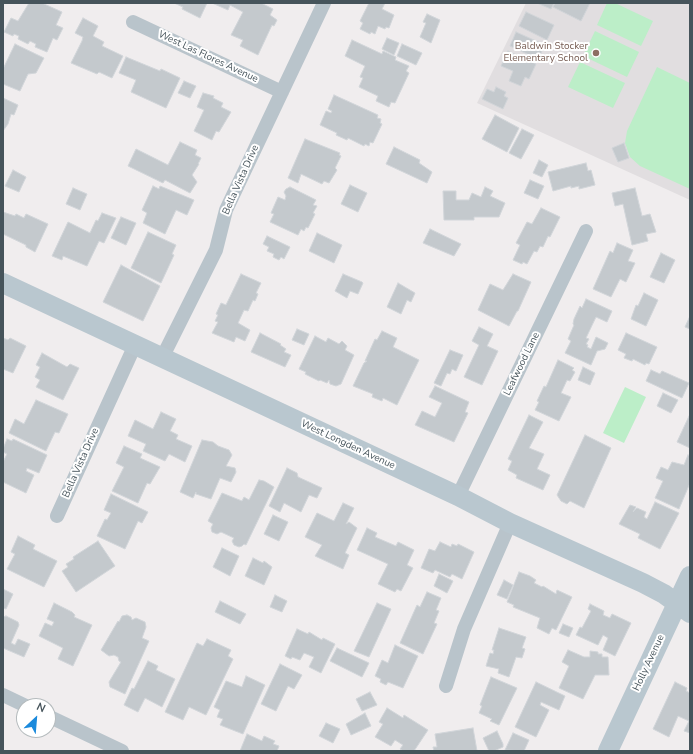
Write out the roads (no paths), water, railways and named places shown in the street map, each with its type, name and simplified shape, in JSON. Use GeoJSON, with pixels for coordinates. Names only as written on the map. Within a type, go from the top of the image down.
{"type":"FeatureCollection","features":[{"type":"Feature","properties":{"kind":"street","name":"Bella Vista Drive"},"geometry":{"type":"LineString","coordinates":[[162,358],[216,250],[226,210],[324,3]]}},
{"type":"Feature","properties":{"kind":"street","name":"West Las Flores Avenue"},"geometry":{"type":"LineString","coordinates":[[133,22],[282,92]]}},
{"type":"Feature","properties":{"kind":"street","name":"Leafwood Lane"},"geometry":{"type":"LineString","coordinates":[[458,496],[586,231]]}},
{"type":"Feature","properties":{"kind":"street","name":"West Longden Avenue"},"geometry":{"type":"LineString","coordinates":[[3,283],[458,496],[510,523],[642,583],[664,594],[683,608]]}},
{"type":"Feature","properties":{"kind":"street","name":"Bella Vista Drive"},"geometry":{"type":"LineString","coordinates":[[57,516],[135,345]]}},
{"type":"Feature","properties":{"kind":"street"},"geometry":{"type":"LineString","coordinates":[[446,686],[464,629],[510,523]]}},
{"type":"Feature","properties":{"kind":"street","name":"Holly Avenue"},"geometry":{"type":"LineString","coordinates":[[608,751],[683,608],[690,576]]}},
{"type":"Feature","properties":{"kind":"street"},"geometry":{"type":"LineString","coordinates":[[3,695],[16,701]]}},
{"type":"Feature","properties":{"kind":"street"},"geometry":{"type":"LineString","coordinates":[[56,720],[122,751]]}},
{"type":"Feature","properties":{"kind":"place","name":"Baldwin Stocker Elementary School"},"geometry":{"type":"Point","coordinates":[596,53]}}]}
